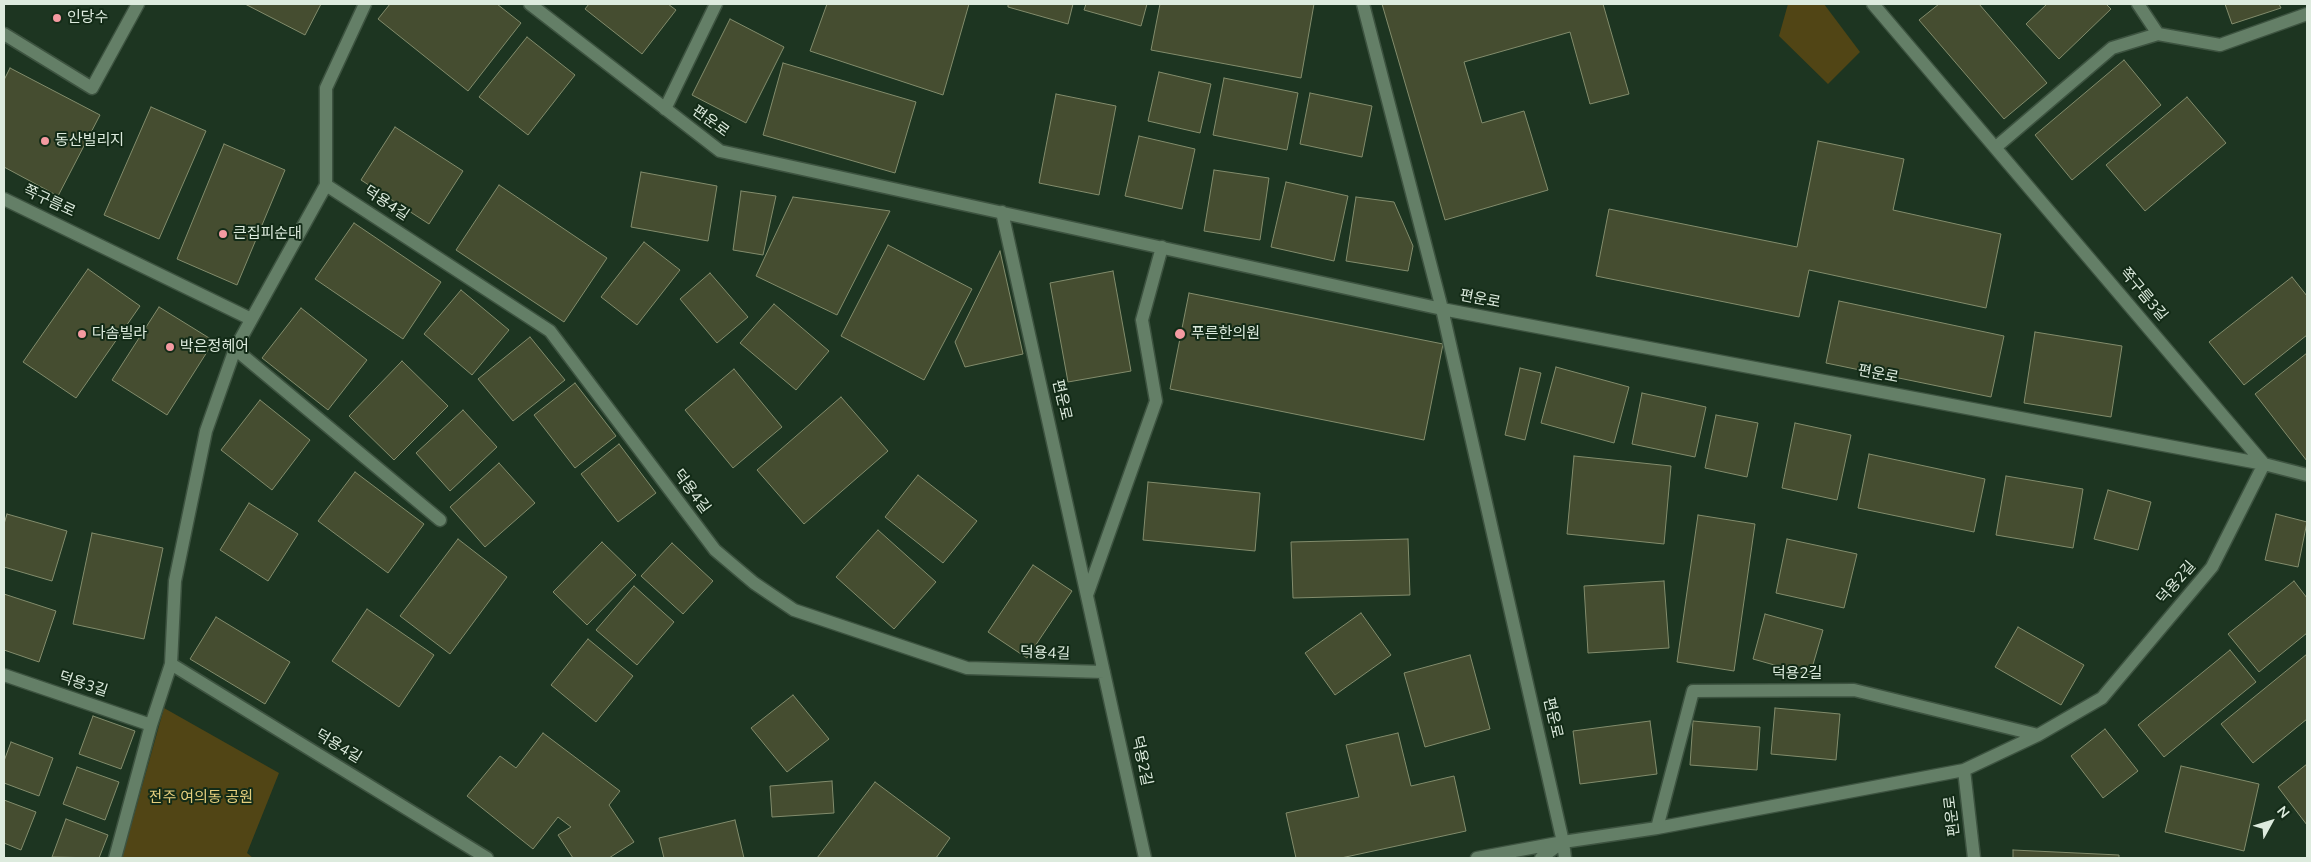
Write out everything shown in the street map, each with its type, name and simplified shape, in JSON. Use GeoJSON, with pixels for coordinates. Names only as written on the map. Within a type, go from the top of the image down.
{"type":"FeatureCollection","features":[{"type":"Feature","properties":{"kind":"street"},"geometry":{"type":"LineString","coordinates":[[4,34],[92,88],[138,4]]}},
{"type":"Feature","properties":{"kind":"street"},"geometry":{"type":"LineString","coordinates":[[115,858],[151,725],[171,664],[175,581],[206,432],[234,349],[326,185],[326,88],[365,4]]}},
{"type":"Feature","properties":{"kind":"street","name":"편운로"},"geometry":{"type":"LineString","coordinates":[[530,4],[720,151],[1442,309],[2264,464],[2307,475]]}},
{"type":"Feature","properties":{"kind":"street"},"geometry":{"type":"LineString","coordinates":[[665,108],[716,4]]}},
{"type":"Feature","properties":{"kind":"street","name":"편운로"},"geometry":{"type":"LineString","coordinates":[[1363,4],[1442,309],[1563,842]]}},
{"type":"Feature","properties":{"kind":"street","name":"쪽구름3길"},"geometry":{"type":"LineString","coordinates":[[1873,4],[2264,464]]}},
{"type":"Feature","properties":{"kind":"street"},"geometry":{"type":"LineString","coordinates":[[2138,4],[2158,34]]}},
{"type":"Feature","properties":{"kind":"street"},"geometry":{"type":"LineString","coordinates":[[1996,147],[2112,48],[2158,34],[2220,44],[2307,14]]}},
{"type":"Feature","properties":{"kind":"street","name":"덕용4길"},"geometry":{"type":"LineString","coordinates":[[326,185],[550,331],[715,550],[754,583],[794,610],[966,668],[1104,672]]}},
{"type":"Feature","properties":{"kind":"street","name":"쪽구름로"},"geometry":{"type":"LineString","coordinates":[[4,199],[251,319]]}},
{"type":"Feature","properties":{"kind":"street","name":"편운로"},"geometry":{"type":"LineString","coordinates":[[1002,212],[1104,672]]}},
{"type":"Feature","properties":{"kind":"street"},"geometry":{"type":"LineString","coordinates":[[1087,595],[1156,402],[1142,320],[1162,247]]}},
{"type":"Feature","properties":{"kind":"street"},"geometry":{"type":"LineString","coordinates":[[234,349],[440,520]]}},
{"type":"Feature","properties":{"kind":"street","name":"덕용2길"},"geometry":{"type":"LineString","coordinates":[[1478,858],[1563,842],[1657,828],[1964,770],[2038,736],[2102,698],[2212,567],[2264,464]]}},
{"type":"Feature","properties":{"kind":"street","name":"덕용4길"},"geometry":{"type":"LineString","coordinates":[[171,664],[488,858]]}},
{"type":"Feature","properties":{"kind":"street","name":"덕용2길"},"geometry":{"type":"LineString","coordinates":[[1104,672],[1145,858]]}},
{"type":"Feature","properties":{"kind":"street","name":"덕용3길"},"geometry":{"type":"LineString","coordinates":[[4,675],[151,725]]}},
{"type":"Feature","properties":{"kind":"street","name":"덕용2길"},"geometry":{"type":"LineString","coordinates":[[1657,828],[1694,691],[1854,690],[2038,736]]}},
{"type":"Feature","properties":{"kind":"street","name":"편운로"},"geometry":{"type":"LineString","coordinates":[[1964,770],[1974,858]]}},
{"type":"Feature","properties":{"kind":"street"},"geometry":{"type":"LineString","coordinates":[[1563,842],[1565,858]]}},
{"type":"Feature","properties":{"kind":"street","name":"덕용2길"},"geometry":{"type":"LineString","coordinates":[[1540,858],[1563,842]]}},
{"type":"Feature","properties":{"kind":"green space"},"geometry":{"type":"Polygon","coordinates":[[[1788,4],[1824,4],[1860,52],[1828,84],[1779,36],[1788,4]]]}},
{"type":"Feature","properties":{"kind":"green space","name":"전주 여의동 공원"},"geometry":{"type":"Polygon","coordinates":[[[164,708],[279,773],[247,853],[253,858],[122,858],[164,708]]]}},
{"type":"Feature","properties":{"kind":"building"},"geometry":{"type":"Polygon","coordinates":[[[245,4],[321,4],[305,35],[245,4]]]}},
{"type":"Feature","properties":{"kind":"building"},"geometry":{"type":"Polygon","coordinates":[[[390,4],[497,4],[521,23],[468,91],[378,19],[390,4]]]}},
{"type":"Feature","properties":{"kind":"building"},"geometry":{"type":"Polygon","coordinates":[[[589,4],[668,4],[676,10],[642,54],[585,9],[589,4]]]}},
{"type":"Feature","properties":{"kind":"building"},"geometry":{"type":"Polygon","coordinates":[[[827,4],[969,4],[943,95],[810,51],[827,4]]]}},
{"type":"Feature","properties":{"kind":"building"},"geometry":{"type":"Polygon","coordinates":[[[1008,4],[1073,4],[1068,24],[1008,7],[1008,4]]]}},
{"type":"Feature","properties":{"kind":"building"},"geometry":{"type":"Polygon","coordinates":[[[1086,4],[1147,4],[1141,26],[1084,10],[1086,4]]]}},
{"type":"Feature","properties":{"kind":"building"},"geometry":{"type":"Polygon","coordinates":[[[1160,4],[1314,4],[1301,78],[1151,50],[1160,4]]]}},
{"type":"Feature","properties":{"kind":"building"},"geometry":{"type":"Polygon","coordinates":[[[1382,4],[1603,4],[1629,94],[1590,104],[1570,32],[1464,62],[1482,123],[1524,111],[1548,190],[1445,220],[1382,4]]]}},
{"type":"Feature","properties":{"kind":"building"},"geometry":{"type":"Polygon","coordinates":[[[1939,4],[1979,4],[2047,83],[2004,119],[1919,20],[1939,4]]]}},
{"type":"Feature","properties":{"kind":"building"},"geometry":{"type":"Polygon","coordinates":[[[2047,4],[2106,4],[2111,9],[2059,59],[2026,24],[2047,4]]]}},
{"type":"Feature","properties":{"kind":"building"},"geometry":{"type":"Polygon","coordinates":[[[2225,4],[2279,4],[2281,8],[2232,24],[2225,4]]]}},
{"type":"Feature","properties":{"kind":"building"},"geometry":{"type":"Polygon","coordinates":[[[730,19],[784,47],[746,123],[692,95],[730,19]]]}},
{"type":"Feature","properties":{"kind":"building"},"geometry":{"type":"Polygon","coordinates":[[[527,37],[575,75],[528,135],[479,97],[527,37]]]}},
{"type":"Feature","properties":{"kind":"building"},"geometry":{"type":"Polygon","coordinates":[[[2124,60],[2161,105],[2072,180],[2035,135],[2124,60]]]}},
{"type":"Feature","properties":{"kind":"building"},"geometry":{"type":"Polygon","coordinates":[[[783,63],[916,102],[895,173],[763,135],[783,63]]]}},
{"type":"Feature","properties":{"kind":"building","name":"동산빌리지"},"geometry":{"type":"Polygon","coordinates":[[[10,68],[100,115],[58,196],[4,167],[4,80],[10,68]]]}},
{"type":"Feature","properties":{"kind":"building"},"geometry":{"type":"Polygon","coordinates":[[[1159,72],[1211,84],[1200,133],[1148,121],[1159,72]]]}},
{"type":"Feature","properties":{"kind":"building"},"geometry":{"type":"Polygon","coordinates":[[[1224,78],[1298,93],[1287,150],[1213,135],[1224,78]]]}},
{"type":"Feature","properties":{"kind":"building"},"geometry":{"type":"Polygon","coordinates":[[[1310,93],[1372,106],[1362,157],[1300,144],[1310,93]]]}},
{"type":"Feature","properties":{"kind":"building"},"geometry":{"type":"Polygon","coordinates":[[[1056,94],[1116,106],[1099,195],[1039,183],[1056,94]]]}},
{"type":"Feature","properties":{"kind":"building"},"geometry":{"type":"Polygon","coordinates":[[[2187,97],[2226,143],[2145,211],[2106,165],[2187,97]]]}},
{"type":"Feature","properties":{"kind":"building"},"geometry":{"type":"Polygon","coordinates":[[[151,107],[206,131],[159,239],[104,215],[151,107]]]}},
{"type":"Feature","properties":{"kind":"building"},"geometry":{"type":"Polygon","coordinates":[[[395,127],[463,171],[429,224],[361,180],[395,127]]]}},
{"type":"Feature","properties":{"kind":"building"},"geometry":{"type":"Polygon","coordinates":[[[1139,136],[1195,149],[1182,209],[1125,196],[1139,136]]]}},
{"type":"Feature","properties":{"kind":"building"},"geometry":{"type":"Polygon","coordinates":[[[1818,141],[1904,159],[1893,210],[2001,234],[1986,308],[1809,270],[1799,317],[1596,276],[1609,209],[1797,247],[1818,141]]]}},
{"type":"Feature","properties":{"kind":"building"},"geometry":{"type":"Polygon","coordinates":[[[224,144],[285,170],[237,285],[177,259],[224,144]]]}},
{"type":"Feature","properties":{"kind":"building"},"geometry":{"type":"Polygon","coordinates":[[[1214,170],[1269,178],[1260,240],[1204,231],[1214,170]]]}},
{"type":"Feature","properties":{"kind":"building"},"geometry":{"type":"Polygon","coordinates":[[[641,172],[717,186],[708,241],[631,227],[641,172]]]}},
{"type":"Feature","properties":{"kind":"building"},"geometry":{"type":"Polygon","coordinates":[[[1286,182],[1348,196],[1334,261],[1271,247],[1286,182]]]}},
{"type":"Feature","properties":{"kind":"building"},"geometry":{"type":"Polygon","coordinates":[[[499,185],[607,258],[564,322],[456,250],[499,185]]]}},
{"type":"Feature","properties":{"kind":"building"},"geometry":{"type":"Polygon","coordinates":[[[741,191],[776,196],[763,255],[733,250],[741,191]]]}},
{"type":"Feature","properties":{"kind":"building"},"geometry":{"type":"Polygon","coordinates":[[[793,197],[890,211],[837,315],[756,276],[793,197]]]}},
{"type":"Feature","properties":{"kind":"building"},"geometry":{"type":"Polygon","coordinates":[[[1356,197],[1394,202],[1413,246],[1408,271],[1346,261],[1356,197]]]}},
{"type":"Feature","properties":{"kind":"building"},"geometry":{"type":"Polygon","coordinates":[[[354,223],[441,282],[403,339],[315,279],[354,223]]]}},
{"type":"Feature","properties":{"kind":"building"},"geometry":{"type":"Polygon","coordinates":[[[644,242],[680,270],[637,325],[601,297],[644,242]]]}},
{"type":"Feature","properties":{"kind":"building"},"geometry":{"type":"Polygon","coordinates":[[[888,245],[972,289],[924,380],[841,336],[888,245]]]}},
{"type":"Feature","properties":{"kind":"building"},"geometry":{"type":"Polygon","coordinates":[[[1000,251],[1023,354],[965,367],[955,342],[1000,251]]]}},
{"type":"Feature","properties":{"kind":"building","name":"다솜빌라"},"geometry":{"type":"Polygon","coordinates":[[[88,269],[140,306],[76,398],[23,362],[88,269]]]}},
{"type":"Feature","properties":{"kind":"building"},"geometry":{"type":"Polygon","coordinates":[[[1113,271],[1131,371],[1068,382],[1050,283],[1113,271]]]}},
{"type":"Feature","properties":{"kind":"building"},"geometry":{"type":"Polygon","coordinates":[[[710,273],[748,317],[717,343],[680,299],[710,273]]]}},
{"type":"Feature","properties":{"kind":"building"},"geometry":{"type":"Polygon","coordinates":[[[2292,277],[2307,296],[2307,335],[2244,385],[2209,342],[2292,277]]]}},
{"type":"Feature","properties":{"kind":"building"},"geometry":{"type":"Polygon","coordinates":[[[461,290],[509,330],[472,375],[424,334],[461,290]]]}},
{"type":"Feature","properties":{"kind":"building"},"geometry":{"type":"Polygon","coordinates":[[[1189,293],[1443,344],[1424,440],[1170,389],[1189,293]]]}},
{"type":"Feature","properties":{"kind":"building"},"geometry":{"type":"Polygon","coordinates":[[[1839,301],[2004,336],[1991,397],[1826,363],[1839,301]]]}},
{"type":"Feature","properties":{"kind":"building"},"geometry":{"type":"Polygon","coordinates":[[[774,304],[829,351],[796,390],[740,343],[774,304]]]}},
{"type":"Feature","properties":{"kind":"building"},"geometry":{"type":"Polygon","coordinates":[[[159,307],[214,341],[167,415],[112,380],[159,307]]]}},
{"type":"Feature","properties":{"kind":"building"},"geometry":{"type":"Polygon","coordinates":[[[301,308],[367,360],[328,410],[262,358],[301,308]]]}},
{"type":"Feature","properties":{"kind":"building"},"geometry":{"type":"Polygon","coordinates":[[[2035,332],[2122,346],[2111,417],[2024,403],[2035,332]]]}},
{"type":"Feature","properties":{"kind":"building"},"geometry":{"type":"Polygon","coordinates":[[[530,337],[565,380],[513,421],[478,379],[530,337]]]}},
{"type":"Feature","properties":{"kind":"building"},"geometry":{"type":"Polygon","coordinates":[[[2307,353],[2307,461],[2255,394],[2307,353]]]}},
{"type":"Feature","properties":{"kind":"building"},"geometry":{"type":"Polygon","coordinates":[[[402,361],[448,406],[394,460],[349,416],[402,361]]]}},
{"type":"Feature","properties":{"kind":"building"},"geometry":{"type":"Polygon","coordinates":[[[1556,367],[1629,387],[1614,443],[1541,423],[1556,367]]]}},
{"type":"Feature","properties":{"kind":"building"},"geometry":{"type":"Polygon","coordinates":[[[1520,368],[1541,373],[1525,440],[1505,435],[1520,368]]]}},
{"type":"Feature","properties":{"kind":"building"},"geometry":{"type":"Polygon","coordinates":[[[734,369],[782,427],[733,468],[685,410],[734,369]]]}},
{"type":"Feature","properties":{"kind":"building"},"geometry":{"type":"Polygon","coordinates":[[[575,383],[616,436],[575,468],[534,415],[575,383]]]}},
{"type":"Feature","properties":{"kind":"building"},"geometry":{"type":"Polygon","coordinates":[[[1642,393],[1706,407],[1695,457],[1632,444],[1642,393]]]}},
{"type":"Feature","properties":{"kind":"building"},"geometry":{"type":"Polygon","coordinates":[[[841,397],[888,451],[804,524],[757,470],[841,397]]]}},
{"type":"Feature","properties":{"kind":"building"},"geometry":{"type":"Polygon","coordinates":[[[260,400],[310,440],[272,490],[221,450],[260,400]]]}},
{"type":"Feature","properties":{"kind":"building"},"geometry":{"type":"Polygon","coordinates":[[[463,410],[497,447],[450,491],[416,453],[463,410]]]}},
{"type":"Feature","properties":{"kind":"building"},"geometry":{"type":"Polygon","coordinates":[[[1716,415],[1758,423],[1747,477],[1705,468],[1716,415]]]}},
{"type":"Feature","properties":{"kind":"building"},"geometry":{"type":"Polygon","coordinates":[[[1795,423],[1851,435],[1837,500],[1782,488],[1795,423]]]}},
{"type":"Feature","properties":{"kind":"building"},"geometry":{"type":"Polygon","coordinates":[[[619,444],[656,493],[618,522],[581,474],[619,444]]]}},
{"type":"Feature","properties":{"kind":"building"},"geometry":{"type":"Polygon","coordinates":[[[1869,454],[1985,479],[1974,532],[1858,508],[1869,454]]]}},
{"type":"Feature","properties":{"kind":"building"},"geometry":{"type":"Polygon","coordinates":[[[1574,456],[1671,466],[1664,544],[1567,534],[1574,456]]]}},
{"type":"Feature","properties":{"kind":"building"},"geometry":{"type":"Polygon","coordinates":[[[499,463],[535,503],[485,547],[450,507],[499,463]]]}},
{"type":"Feature","properties":{"kind":"building"},"geometry":{"type":"Polygon","coordinates":[[[355,472],[424,524],[388,573],[318,521],[355,472]]]}},
{"type":"Feature","properties":{"kind":"building"},"geometry":{"type":"Polygon","coordinates":[[[918,475],[977,521],[943,563],[885,517],[918,475]]]}},
{"type":"Feature","properties":{"kind":"building"},"geometry":{"type":"Polygon","coordinates":[[[2006,476],[2083,489],[2073,548],[1996,535],[2006,476]]]}},
{"type":"Feature","properties":{"kind":"building"},"geometry":{"type":"Polygon","coordinates":[[[1148,482],[1260,493],[1255,551],[1143,540],[1148,482]]]}},
{"type":"Feature","properties":{"kind":"building"},"geometry":{"type":"Polygon","coordinates":[[[2108,490],[2151,502],[2138,550],[2094,539],[2108,490]]]}},
{"type":"Feature","properties":{"kind":"building"},"geometry":{"type":"Polygon","coordinates":[[[249,503],[298,534],[268,581],[220,550],[249,503]]]}},
{"type":"Feature","properties":{"kind":"building"},"geometry":{"type":"Polygon","coordinates":[[[7,514],[67,531],[52,581],[4,567],[4,524],[7,514]]]}},
{"type":"Feature","properties":{"kind":"building"},"geometry":{"type":"Polygon","coordinates":[[[2276,514],[2307,522],[2298,567],[2265,560],[2276,514]]]}},
{"type":"Feature","properties":{"kind":"building"},"geometry":{"type":"Polygon","coordinates":[[[1698,515],[1755,524],[1734,671],[1677,662],[1698,515]]]}},
{"type":"Feature","properties":{"kind":"building"},"geometry":{"type":"Polygon","coordinates":[[[878,530],[936,582],[894,629],[836,577],[878,530]]]}},
{"type":"Feature","properties":{"kind":"building"},"geometry":{"type":"Polygon","coordinates":[[[92,533],[163,548],[144,639],[73,624],[92,533]]]}},
{"type":"Feature","properties":{"kind":"building"},"geometry":{"type":"Polygon","coordinates":[[[458,539],[507,577],[450,654],[400,616],[458,539]]]}},
{"type":"Feature","properties":{"kind":"building"},"geometry":{"type":"Polygon","coordinates":[[[1408,539],[1410,595],[1293,598],[1291,542],[1408,539]]]}},
{"type":"Feature","properties":{"kind":"building"},"geometry":{"type":"Polygon","coordinates":[[[1787,539],[1857,554],[1844,608],[1776,593],[1787,539]]]}},
{"type":"Feature","properties":{"kind":"building"},"geometry":{"type":"Polygon","coordinates":[[[602,542],[636,575],[587,625],[553,592],[602,542]]]}},
{"type":"Feature","properties":{"kind":"building"},"geometry":{"type":"Polygon","coordinates":[[[672,543],[713,581],[683,614],[641,576],[672,543]]]}},
{"type":"Feature","properties":{"kind":"building"},"geometry":{"type":"Polygon","coordinates":[[[1033,565],[1072,591],[1027,658],[988,632],[1033,565]]]}},
{"type":"Feature","properties":{"kind":"building"},"geometry":{"type":"Polygon","coordinates":[[[1664,581],[1669,648],[1588,653],[1584,586],[1664,581]]]}},
{"type":"Feature","properties":{"kind":"building"},"geometry":{"type":"Polygon","coordinates":[[[2294,581],[2307,598],[2307,633],[2259,672],[2228,634],[2294,581]]]}},
{"type":"Feature","properties":{"kind":"building"},"geometry":{"type":"Polygon","coordinates":[[[634,586],[674,622],[637,665],[596,630],[634,586]]]}},
{"type":"Feature","properties":{"kind":"building"},"geometry":{"type":"Polygon","coordinates":[[[4,594],[56,611],[39,662],[4,650],[4,594]]]}},
{"type":"Feature","properties":{"kind":"building"},"geometry":{"type":"Polygon","coordinates":[[[367,609],[434,655],[399,707],[332,661],[367,609]]]}},
{"type":"Feature","properties":{"kind":"building"},"geometry":{"type":"Polygon","coordinates":[[[1361,613],[1391,655],[1335,695],[1305,653],[1361,613]]]}},
{"type":"Feature","properties":{"kind":"building"},"geometry":{"type":"Polygon","coordinates":[[[1765,614],[1823,630],[1810,675],[1753,659],[1765,614]]]}},
{"type":"Feature","properties":{"kind":"building"},"geometry":{"type":"Polygon","coordinates":[[[216,617],[290,662],[265,704],[190,659],[216,617]]]}},
{"type":"Feature","properties":{"kind":"building"},"geometry":{"type":"Polygon","coordinates":[[[2018,627],[2084,665],[2061,705],[1995,667],[2018,627]]]}},
{"type":"Feature","properties":{"kind":"building"},"geometry":{"type":"Polygon","coordinates":[[[588,639],[633,676],[596,722],[551,685],[588,639]]]}},
{"type":"Feature","properties":{"kind":"building"},"geometry":{"type":"Polygon","coordinates":[[[2230,650],[2256,682],[2164,757],[2138,725],[2230,650]]]}},
{"type":"Feature","properties":{"kind":"building"},"geometry":{"type":"Polygon","coordinates":[[[2307,654],[2307,719],[2253,763],[2221,724],[2307,654]]]}},
{"type":"Feature","properties":{"kind":"building"},"geometry":{"type":"Polygon","coordinates":[[[1470,655],[1490,729],[1425,747],[1404,673],[1470,655]]]}},
{"type":"Feature","properties":{"kind":"building"},"geometry":{"type":"Polygon","coordinates":[[[793,695],[829,739],[787,772],[751,728],[793,695]]]}},
{"type":"Feature","properties":{"kind":"building"},"geometry":{"type":"Polygon","coordinates":[[[1775,708],[1840,714],[1836,760],[1771,754],[1775,708]]]}},
{"type":"Feature","properties":{"kind":"building"},"geometry":{"type":"Polygon","coordinates":[[[93,716],[135,731],[121,769],[79,754],[93,716]]]}},
{"type":"Feature","properties":{"kind":"building"},"geometry":{"type":"Polygon","coordinates":[[[1650,721],[1657,774],[1580,784],[1573,731],[1650,721]]]}},
{"type":"Feature","properties":{"kind":"building"},"geometry":{"type":"Polygon","coordinates":[[[1693,721],[1760,727],[1757,770],[1690,765],[1693,721]]]}},
{"type":"Feature","properties":{"kind":"building"},"geometry":{"type":"Polygon","coordinates":[[[2105,729],[2138,771],[2103,798],[2071,756],[2105,729]]]}},
{"type":"Feature","properties":{"kind":"building"},"geometry":{"type":"Polygon","coordinates":[[[543,733],[620,791],[609,805],[634,842],[609,858],[573,858],[558,835],[571,827],[558,817],[533,849],[467,796],[500,756],[516,768],[543,733]]]}},
{"type":"Feature","properties":{"kind":"building"},"geometry":{"type":"Polygon","coordinates":[[[1398,733],[1411,786],[1454,776],[1466,831],[1341,858],[1296,858],[1286,813],[1359,797],[1346,745],[1398,733]]]}},
{"type":"Feature","properties":{"kind":"building"},"geometry":{"type":"Polygon","coordinates":[[[11,742],[53,758],[39,796],[4,783],[4,761],[11,742]]]}},
{"type":"Feature","properties":{"kind":"building"},"geometry":{"type":"Polygon","coordinates":[[[2307,764],[2307,825],[2278,787],[2307,764]]]}},
{"type":"Feature","properties":{"kind":"building"},"geometry":{"type":"Polygon","coordinates":[[[2181,766],[2259,784],[2244,851],[2165,832],[2181,766]]]}},
{"type":"Feature","properties":{"kind":"building"},"geometry":{"type":"Polygon","coordinates":[[[77,767],[119,782],[105,820],[63,804],[77,767]]]}},
{"type":"Feature","properties":{"kind":"building"},"geometry":{"type":"Polygon","coordinates":[[[832,781],[834,813],[772,817],[770,786],[832,781]]]}},
{"type":"Feature","properties":{"kind":"building"},"geometry":{"type":"Polygon","coordinates":[[[875,782],[950,838],[936,858],[817,858],[875,782]]]}},
{"type":"Feature","properties":{"kind":"building"},"geometry":{"type":"Polygon","coordinates":[[[4,800],[36,812],[21,850],[4,843],[4,800]]]}},
{"type":"Feature","properties":{"kind":"building"},"geometry":{"type":"Polygon","coordinates":[[[66,819],[108,835],[99,858],[52,857],[66,819]]]}},
{"type":"Feature","properties":{"kind":"building"},"geometry":{"type":"Polygon","coordinates":[[[735,820],[744,858],[664,858],[659,838],[735,820]]]}},
{"type":"Feature","properties":{"kind":"building"},"geometry":{"type":"Polygon","coordinates":[[[2013,850],[2119,855],[2119,858],[2013,858],[2013,850]]]}},
{"type":"Feature","properties":{"kind":"place","name":"인당수"},"geometry":{"type":"Point","coordinates":[57,18]}},
{"type":"Feature","properties":{"kind":"place","name":"동산빌리지"},"geometry":{"type":"Point","coordinates":[45,141]}},
{"type":"Feature","properties":{"kind":"place","name":"큰집피순대"},"geometry":{"type":"Point","coordinates":[223,234]}},
{"type":"Feature","properties":{"kind":"place","name":"다솜빌라"},"geometry":{"type":"Point","coordinates":[82,334]}},
{"type":"Feature","properties":{"kind":"place","name":"푸른한의원"},"geometry":{"type":"Point","coordinates":[1180,334]}},
{"type":"Feature","properties":{"kind":"place","name":"박은정헤어"},"geometry":{"type":"Point","coordinates":[170,347]}}]}
